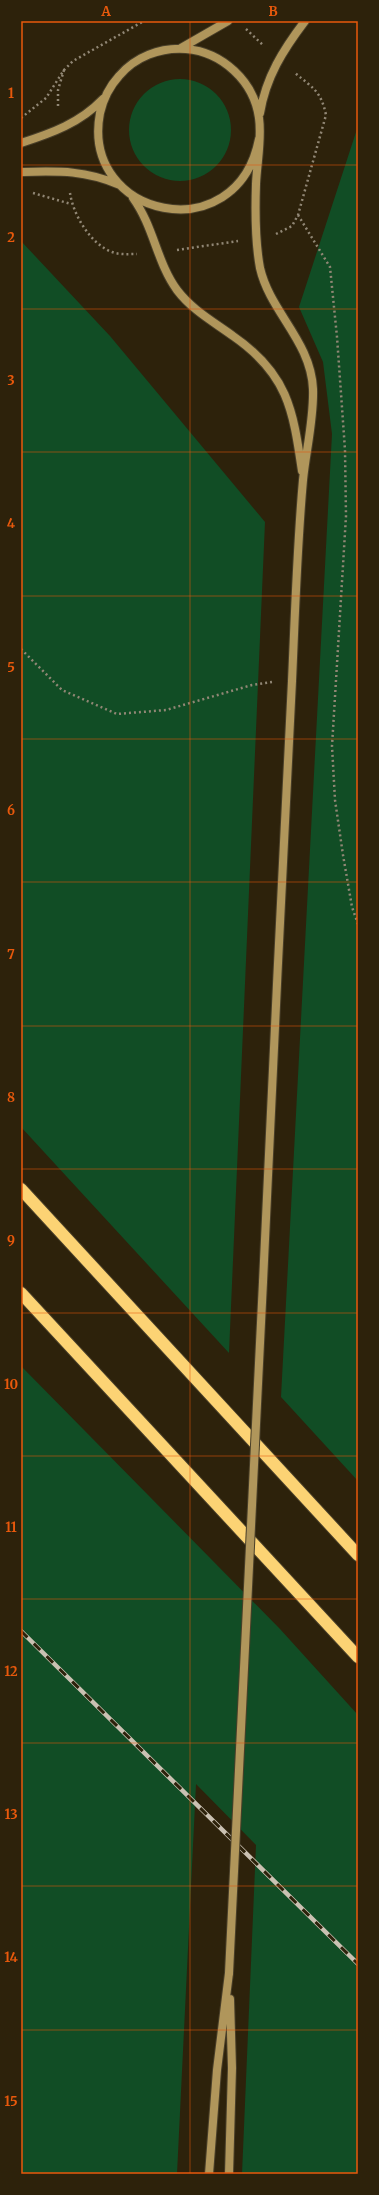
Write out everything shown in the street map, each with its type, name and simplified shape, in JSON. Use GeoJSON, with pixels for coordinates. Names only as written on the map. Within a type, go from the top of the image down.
{"type":"FeatureCollection","features":[{"type":"Feature","properties":{"kind":"highway"},"geometry":{"type":"LineString","coordinates":[[21,1189],[358,1555]]}},
{"type":"Feature","properties":{"kind":"highway"},"geometry":{"type":"LineString","coordinates":[[21,1293],[358,1657]]}},
{"type":"Feature","properties":{"kind":"street"},"geometry":{"type":"LineString","coordinates":[[180,49],[228,21]]}},
{"type":"Feature","properties":{"kind":"street"},"geometry":{"type":"LineString","coordinates":[[210,2174],[217,2070],[229,1973],[292,679],[304,480],[313,389],[311,371],[304,350],[268,290],[262,273],[257,237],[256,181],[259,117],[268,81],[279,59],[305,21]]}},
{"type":"Feature","properties":{"kind":"street"},"geometry":{"type":"LineString","coordinates":[[259,117],[247,85],[232,68],[208,54],[180,49],[150,54],[131,64],[116,79],[105,98],[98,129],[101,150],[109,169],[122,186],[130,193],[149,204],[171,210],[194,209],[215,202],[225,196],[242,180],[254,161],[259,139]]}},
{"type":"Feature","properties":{"kind":"street"},"geometry":{"type":"LineString","coordinates":[[21,143],[69,125],[84,116],[105,98]]}},
{"type":"Feature","properties":{"kind":"street"},"geometry":{"type":"LineString","coordinates":[[21,172],[79,172],[97,176],[122,186]]}},
{"type":"Feature","properties":{"kind":"street"},"geometry":{"type":"LineString","coordinates":[[130,193],[148,222],[168,276],[190,305],[250,348],[268,366],[281,384],[295,422],[304,480]]}},
{"type":"Feature","properties":{"kind":"street"},"geometry":{"type":"LineString","coordinates":[[229,1973],[232,2068],[229,2174]]}},
{"type":"Feature","properties":{"kind":"path"},"geometry":{"type":"LineString","coordinates":[[21,118],[46,98],[64,70],[73,60],[144,21]]}},
{"type":"Feature","properties":{"kind":"path"},"geometry":{"type":"LineString","coordinates":[[28,191],[71,204],[95,241],[111,252],[124,255],[159,252],[281,233],[292,226],[298,215],[326,115],[322,100],[316,90],[242,26]]}},
{"type":"Feature","properties":{"kind":"path"},"geometry":{"type":"LineString","coordinates":[[298,215],[330,267],[345,450],[346,516],[332,746],[335,800],[343,855],[352,907],[358,924]]}},
{"type":"Feature","properties":{"kind":"path"},"geometry":{"type":"LineString","coordinates":[[21,649],[62,690],[117,714],[166,710],[252,686],[292,679]]}},
{"type":"Feature","properties":{"kind":"green space"},"geometry":{"type":"Polygon","coordinates":[[[180,79],[200,83],[216,94],[227,110],[231,130],[227,150],[216,166],[200,177],[180,181],[160,177],[144,166],[133,150],[129,130],[133,110],[144,94],[160,83],[180,79]]]}},
{"type":"Feature","properties":{"kind":"green space"},"geometry":{"type":"Polygon","coordinates":[[[358,126],[358,1481],[281,1397],[332,434],[323,362],[299,307],[358,126]]]}},
{"type":"Feature","properties":{"kind":"green space"},"geometry":{"type":"Polygon","coordinates":[[[21,241],[110,336],[265,522],[229,1353],[21,1127],[21,241]]]}},
{"type":"Feature","properties":{"kind":"green space"},"geometry":{"type":"Polygon","coordinates":[[[21,1366],[280,1629],[358,1715],[358,2174],[242,2174],[256,1845],[196,1784],[177,2174],[21,2174],[21,1366]]]}},
{"type":"Feature","properties":{"kind":"railway"},"geometry":{"type":"LineString","coordinates":[[21,1631],[358,1964]]}}]}
